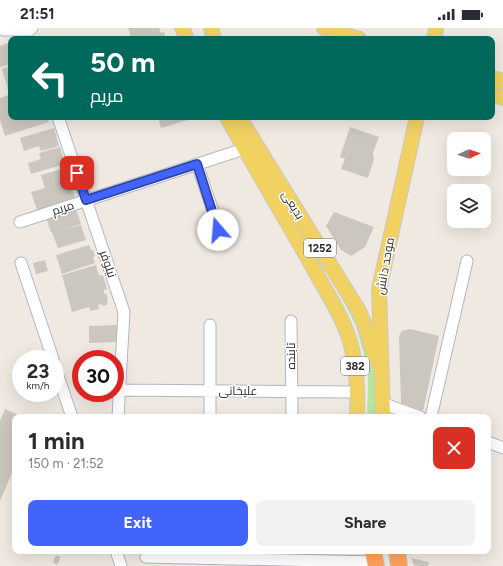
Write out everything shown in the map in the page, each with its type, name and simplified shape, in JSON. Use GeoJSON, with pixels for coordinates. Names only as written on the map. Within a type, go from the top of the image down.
{"type":"FeatureCollection","features":[{"type":"Feature","properties":{"kind":"highway"},"geometry":{"type":"LineString","coordinates":[[397,554],[399,566]]}},
{"type":"Feature","properties":{"kind":"main road"},"geometry":{"type":"LineString","coordinates":[[324,28],[349,36]]}},
{"type":"Feature","properties":{"kind":"main road","name":"بدیعی"},"geometry":{"type":"LineString","coordinates":[[229,120],[303,249],[340,317]]}},
{"type":"Feature","properties":{"kind":"main road","name":"بدیعی"},"geometry":{"type":"LineString","coordinates":[[241,120],[359,312],[370,340],[382,383]]}},
{"type":"Feature","properties":{"kind":"main road","name":"موحد دانش"},"geometry":{"type":"LineString","coordinates":[[383,414],[379,289],[416,120]]}},
{"type":"Feature","properties":{"kind":"main road","name":"382"},"geometry":{"type":"LineString","coordinates":[[340,317],[347,330],[354,358],[357,414]]}},
{"type":"Feature","properties":{"kind":"street"},"geometry":{"type":"LineString","coordinates":[[2,32],[32,32]]}},
{"type":"Feature","properties":{"kind":"street","name":"نیلوفر"},"geometry":{"type":"LineString","coordinates":[[59,120],[124,312],[122,350]]}},
{"type":"Feature","properties":{"kind":"street","name":"مریم"},"geometry":{"type":"LineString","coordinates":[[20,222],[244,149]]}},
{"type":"Feature","properties":{"kind":"street"},"geometry":{"type":"LineString","coordinates":[[197,164],[218,230]]}},
{"type":"Feature","properties":{"kind":"street"},"geometry":{"type":"LineString","coordinates":[[431,414],[467,261]]}},
{"type":"Feature","properties":{"kind":"street"},"geometry":{"type":"LineString","coordinates":[[21,263],[49,350]]}},
{"type":"Feature","properties":{"kind":"street","name":"تابنده"},"geometry":{"type":"LineString","coordinates":[[291,321],[292,414]]}},
{"type":"Feature","properties":{"kind":"street"},"geometry":{"type":"LineString","coordinates":[[210,325],[210,414]]}},
{"type":"Feature","properties":{"kind":"street","name":"علیخانی"},"geometry":{"type":"LineString","coordinates":[[124,390],[357,392]]}},
{"type":"Feature","properties":{"kind":"street"},"geometry":{"type":"LineString","coordinates":[[64,393],[71,414]]}},
{"type":"Feature","properties":{"kind":"street","name":"نیلوفر"},"geometry":{"type":"LineString","coordinates":[[118,414],[119,402]]}},
{"type":"Feature","properties":{"kind":"street"},"geometry":{"type":"LineString","coordinates":[[382,403],[412,414]]}},
{"type":"Feature","properties":{"kind":"street"},"geometry":{"type":"LineString","coordinates":[[491,443],[503,448]]}},
{"type":"Feature","properties":{"kind":"street"},"geometry":{"type":"LineString","coordinates":[[117,554],[121,566]]}},
{"type":"Feature","properties":{"kind":"street"},"geometry":{"type":"LineString","coordinates":[[146,557],[205,555],[264,563],[375,560]]}},
{"type":"Feature","properties":{"kind":"green space"},"geometry":{"type":"Polygon","coordinates":[[[282,198],[341,287],[369,346],[375,371],[377,414],[367,414],[368,376],[365,358],[356,326],[343,300],[282,198]]]}},
{"type":"Feature","properties":{"kind":"building"},"geometry":{"type":"Polygon","coordinates":[[[128,28],[159,28],[161,33],[164,32],[165,36],[131,36],[128,28]]]}},
{"type":"Feature","properties":{"kind":"building"},"geometry":{"type":"Polygon","coordinates":[[[8,43],[8,65],[0,67],[0,46],[8,43]]]}},
{"type":"Feature","properties":{"kind":"building"},"geometry":{"type":"Polygon","coordinates":[[[8,67],[8,90],[2,69],[8,67]]]}},
{"type":"Feature","properties":{"kind":"building"},"geometry":{"type":"Polygon","coordinates":[[[8,95],[8,120],[48,120],[49,122],[5,136],[0,120],[0,98],[8,95]]]}},
{"type":"Feature","properties":{"kind":"building"},"geometry":{"type":"Polygon","coordinates":[[[159,120],[188,120],[161,128],[159,120]]]}},
{"type":"Feature","properties":{"kind":"building"},"geometry":{"type":"Polygon","coordinates":[[[350,127],[379,137],[373,153],[374,159],[368,178],[341,169],[345,159],[340,157],[350,127]]]}},
{"type":"Feature","properties":{"kind":"building"},"geometry":{"type":"Polygon","coordinates":[[[54,128],[59,146],[41,151],[39,146],[24,151],[20,138],[54,128]]]}},
{"type":"Feature","properties":{"kind":"building"},"geometry":{"type":"Polygon","coordinates":[[[60,147],[65,164],[31,174],[28,163],[41,159],[39,153],[60,147]]]}},
{"type":"Feature","properties":{"kind":"building"},"geometry":{"type":"Polygon","coordinates":[[[66,168],[75,198],[37,210],[31,192],[45,188],[41,175],[66,168]]]}},
{"type":"Feature","properties":{"kind":"building"},"geometry":{"type":"Polygon","coordinates":[[[72,209],[77,212],[81,224],[65,229],[81,225],[86,240],[58,248],[46,217],[72,209]]]}},
{"type":"Feature","properties":{"kind":"building"},"geometry":{"type":"Polygon","coordinates":[[[334,212],[374,227],[365,247],[351,256],[341,250],[326,226],[334,212]]]}},
{"type":"Feature","properties":{"kind":"building"},"geometry":{"type":"Polygon","coordinates":[[[89,245],[95,255],[93,258],[95,263],[62,274],[56,255],[89,245]]]}},
{"type":"Feature","properties":{"kind":"building"},"geometry":{"type":"Polygon","coordinates":[[[45,260],[48,271],[36,274],[33,263],[45,260]]]}},
{"type":"Feature","properties":{"kind":"building"},"geometry":{"type":"Polygon","coordinates":[[[96,265],[100,276],[103,275],[107,289],[104,290],[104,294],[106,293],[107,296],[107,305],[98,305],[99,309],[90,311],[89,307],[72,312],[62,275],[96,265]]]}},
{"type":"Feature","properties":{"kind":"building"},"geometry":{"type":"Polygon","coordinates":[[[117,325],[118,342],[89,343],[89,326],[117,325]]]}},
{"type":"Feature","properties":{"kind":"building"},"geometry":{"type":"Polygon","coordinates":[[[410,329],[439,336],[423,411],[401,403],[399,336],[402,331],[410,329]]]}},
{"type":"Feature","properties":{"kind":"building"},"geometry":{"type":"Polygon","coordinates":[[[5,409],[16,414],[12,414],[12,473],[0,501],[0,421],[5,409]]]}},
{"type":"Feature","properties":{"kind":"building"},"geometry":{"type":"Polygon","coordinates":[[[56,555],[61,557],[57,565],[53,562],[56,555]]]}},
{"type":"Feature","properties":{"kind":"building"},"geometry":{"type":"Polygon","coordinates":[[[411,558],[429,562],[428,566],[415,566],[411,558]]]}},
{"type":"Feature","properties":{"kind":"route"},"geometry":{"type":"LineString","coordinates":[[77,173],[86,200],[197,164],[218,230]]}}]}
